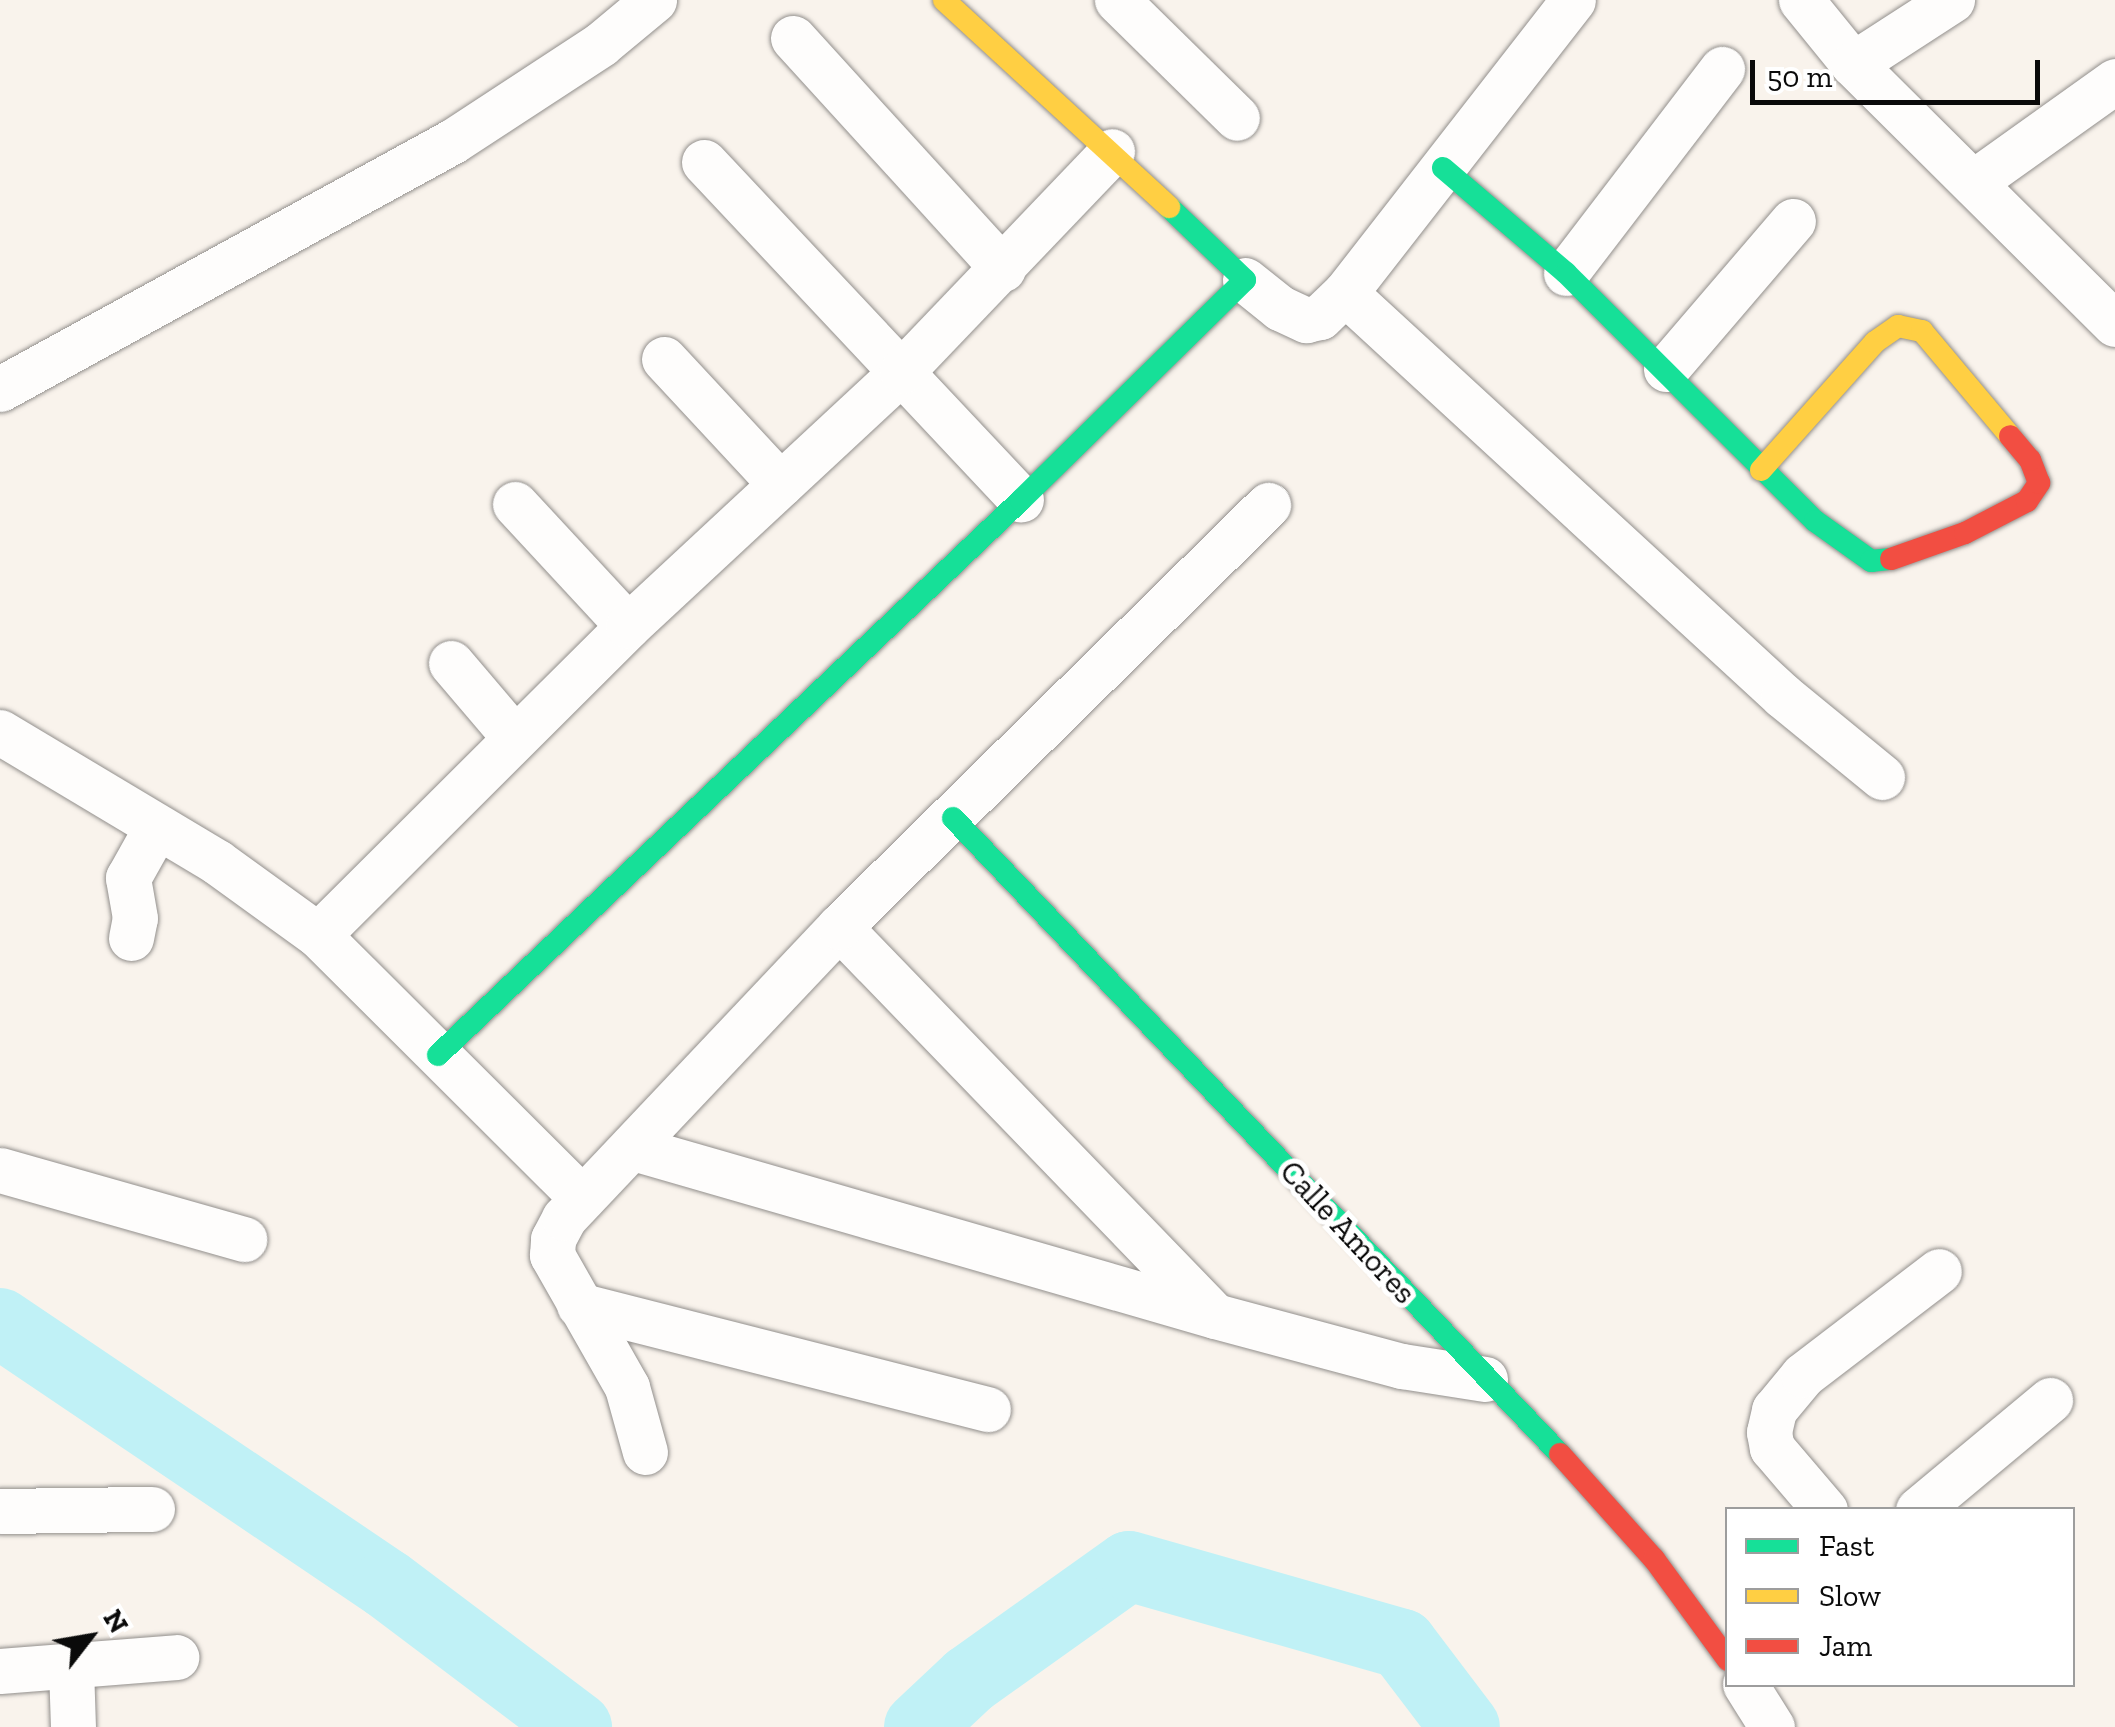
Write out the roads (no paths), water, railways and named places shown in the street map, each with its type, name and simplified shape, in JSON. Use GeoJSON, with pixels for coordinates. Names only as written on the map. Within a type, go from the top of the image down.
{"type":"FeatureCollection","features":[{"type":"Feature","properties":{"kind":"street"},"geometry":{"type":"LineString","coordinates":[[0,389],[452,141],[601,44],[654,0]]}},
{"type":"Feature","properties":{"kind":"street"},"geometry":{"type":"LineString","coordinates":[[944,0],[1112,151],[1245,280],[1280,308],[1306,320],[1320,317],[1345,293],[1573,0]]}},
{"type":"Feature","properties":{"kind":"street"},"geometry":{"type":"LineString","coordinates":[[1116,0],[1237,118]]}},
{"type":"Feature","properties":{"kind":"street"},"geometry":{"type":"LineString","coordinates":[[1801,0],[1853,64],[2108,306]]}},
{"type":"Feature","properties":{"kind":"street"},"geometry":{"type":"LineString","coordinates":[[1853,64],[1952,0]]}},
{"type":"Feature","properties":{"kind":"street"},"geometry":{"type":"LineString","coordinates":[[793,38],[1003,268]]}},
{"type":"Feature","properties":{"kind":"street"},"geometry":{"type":"LineString","coordinates":[[1566,273],[1722,69]]}},
{"type":"Feature","properties":{"kind":"street"},"geometry":{"type":"LineString","coordinates":[[1974,182],[2115,82]]}},
{"type":"Feature","properties":{"kind":"street"},"geometry":{"type":"LineString","coordinates":[[318,935],[628,626],[902,371],[1112,151]]}},
{"type":"Feature","properties":{"kind":"street"},"geometry":{"type":"LineString","coordinates":[[704,162],[1021,500]]}},
{"type":"Feature","properties":{"kind":"street"},"geometry":{"type":"LineString","coordinates":[[1442,168],[1566,273],[1666,369],[1761,470],[1854,552],[1872,561],[1885,562],[1965,532],[2027,500],[2040,483],[2030,460],[1922,332],[1910,326],[1898,326],[1875,342],[1761,470]]}},
{"type":"Feature","properties":{"kind":"street"},"geometry":{"type":"LineString","coordinates":[[1666,369],[1793,222]]}},
{"type":"Feature","properties":{"kind":"street"},"geometry":{"type":"LineString","coordinates":[[438,1056],[1021,500],[1245,280]]}},
{"type":"Feature","properties":{"kind":"street"},"geometry":{"type":"LineString","coordinates":[[1345,293],[1782,696],[1882,777]]}},
{"type":"Feature","properties":{"kind":"street"},"geometry":{"type":"LineString","coordinates":[[664,359],[780,484]]}},
{"type":"Feature","properties":{"kind":"street"},"geometry":{"type":"LineString","coordinates":[[515,504],[628,626]]}},
{"type":"Feature","properties":{"kind":"street"},"geometry":{"type":"LineString","coordinates":[[645,1452],[639,1416],[627,1387],[552,1255],[552,1239],[580,1196],[633,1148],[839,927],[1268,506]]}},
{"type":"Feature","properties":{"kind":"street"},"geometry":{"type":"LineString","coordinates":[[451,663],[514,737]]}},
{"type":"Feature","properties":{"kind":"street"},"geometry":{"type":"LineString","coordinates":[[0,732],[217,862],[318,935],[580,1196]]}},
{"type":"Feature","properties":{"kind":"street","name":"Calle Amores"},"geometry":{"type":"LineString","coordinates":[[953,818],[1171,1042],[1485,1380],[1578,1473],[1654,1559],[1725,1656]]}},
{"type":"Feature","properties":{"kind":"street"},"geometry":{"type":"LineString","coordinates":[[131,938],[135,926],[128,878],[156,828]]}},
{"type":"Feature","properties":{"kind":"street"},"geometry":{"type":"LineString","coordinates":[[839,927],[1215,1316]]}},
{"type":"Feature","properties":{"kind":"street"},"geometry":{"type":"LineString","coordinates":[[633,1148],[1215,1316],[1402,1366],[1485,1380]]}},
{"type":"Feature","properties":{"kind":"street"},"geometry":{"type":"LineString","coordinates":[[0,1170],[244,1238]]}},
{"type":"Feature","properties":{"kind":"street"},"geometry":{"type":"LineString","coordinates":[[1822,1507],[1772,1448],[1769,1432],[1774,1410],[1803,1375],[1939,1271]]}},
{"type":"Feature","properties":{"kind":"street"},"geometry":{"type":"LineString","coordinates":[[579,1306],[988,1410]]}},
{"type":"Feature","properties":{"kind":"street"},"geometry":{"type":"LineString","coordinates":[[1922,1507],[2050,1400]]}},
{"type":"Feature","properties":{"kind":"street"},"geometry":{"type":"LineString","coordinates":[[0,1512],[152,1509]]}},
{"type":"Feature","properties":{"kind":"street"},"geometry":{"type":"LineString","coordinates":[[0,1671],[176,1657]]}},
{"type":"Feature","properties":{"kind":"street"},"geometry":{"type":"LineString","coordinates":[[72,1667],[73,1727]]}},
{"type":"Feature","properties":{"kind":"street"},"geometry":{"type":"LineString","coordinates":[[1747,1687],[1772,1727]]}},
{"type":"Feature","properties":{"kind":"waterway"},"geometry":{"type":"LineString","coordinates":[[0,1323],[387,1584],[577,1727]]}},
{"type":"Feature","properties":{"kind":"waterway"},"geometry":{"type":"LineString","coordinates":[[919,1727],[969,1680],[1129,1566],[1402,1644],[1465,1727]]}}]}
